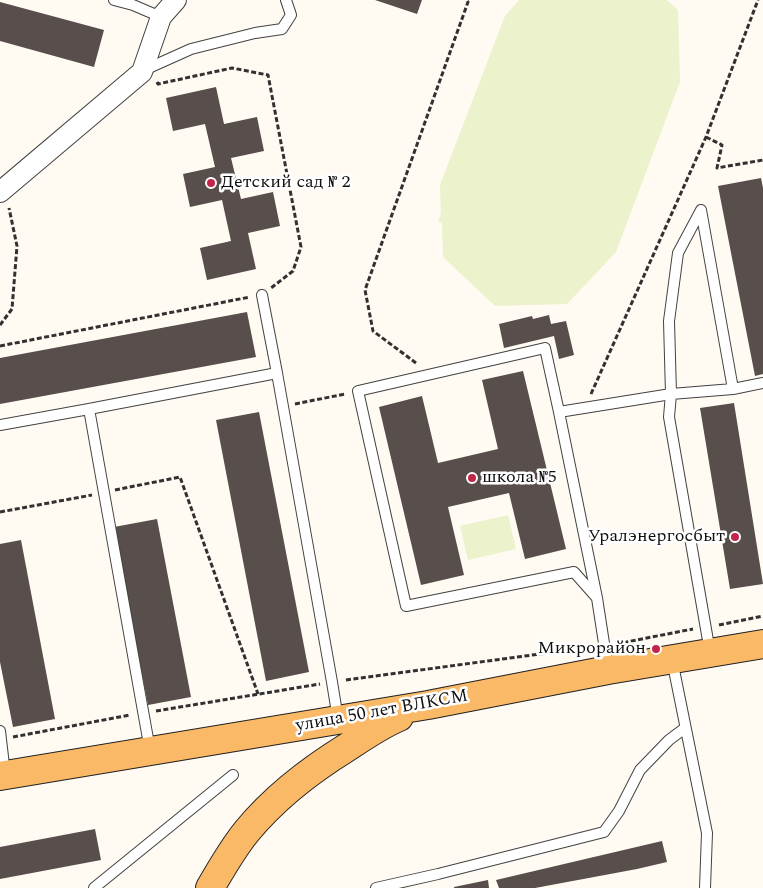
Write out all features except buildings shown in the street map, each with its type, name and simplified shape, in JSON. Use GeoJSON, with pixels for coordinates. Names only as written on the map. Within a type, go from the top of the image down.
{"type":"FeatureCollection","features":[{"type":"Feature","properties":{"kind":"main road","name":"улица 50 лет ВЛКСМ"},"geometry":{"type":"LineString","coordinates":[[2,775],[428,705],[606,658],[671,660],[763,644]]}},
{"type":"Feature","properties":{"kind":"main road"},"geometry":{"type":"LineString","coordinates":[[210,888],[246,832],[290,788],[322,763],[355,742],[389,722],[428,705]]}},
{"type":"Feature","properties":{"kind":"street"},"geometry":{"type":"LineString","coordinates":[[2,190],[142,72],[161,17],[176,0]]}},
{"type":"Feature","properties":{"kind":"lane"},"geometry":{"type":"LineString","coordinates":[[114,0],[133,5],[161,17]]}},
{"type":"Feature","properties":{"kind":"lane"},"geometry":{"type":"LineString","coordinates":[[142,72],[191,49],[255,33],[282,29],[291,15],[286,0]]}},
{"type":"Feature","properties":{"kind":"lane"},"geometry":{"type":"LineString","coordinates":[[710,654],[669,416],[671,394],[669,321],[678,253],[701,210],[733,389]]}},
{"type":"Feature","properties":{"kind":"lane"},"geometry":{"type":"LineString","coordinates":[[262,295],[338,720]]}},
{"type":"Feature","properties":{"kind":"lane"},"geometry":{"type":"LineString","coordinates":[[597,598],[574,572],[406,606],[358,391],[545,348],[597,598],[606,658]]}},
{"type":"Feature","properties":{"kind":"lane"},"geometry":{"type":"LineString","coordinates":[[0,425],[277,373]]}},
{"type":"Feature","properties":{"kind":"lane"},"geometry":{"type":"LineString","coordinates":[[559,412],[671,394],[733,389],[763,383]]}},
{"type":"Feature","properties":{"kind":"lane"},"geometry":{"type":"LineString","coordinates":[[89,408],[150,751]]}},
{"type":"Feature","properties":{"kind":"lane"},"geometry":{"type":"LineString","coordinates":[[671,660],[707,833],[705,888]]}},
{"type":"Feature","properties":{"kind":"lane"},"geometry":{"type":"LineString","coordinates":[[376,888],[604,832],[619,811],[640,770],[669,740],[685,728]]}},
{"type":"Feature","properties":{"kind":"lane"},"geometry":{"type":"LineString","coordinates":[[1,735],[2,775]]}},
{"type":"Feature","properties":{"kind":"lane"},"geometry":{"type":"LineString","coordinates":[[94,888],[233,775]]}},
{"type":"Feature","properties":{"kind":"path"},"geometry":{"type":"LineString","coordinates":[[431,374],[373,331],[365,290],[467,0]]}},
{"type":"Feature","properties":{"kind":"path"},"geometry":{"type":"LineString","coordinates":[[585,408],[706,137],[758,0]]}},
{"type":"Feature","properties":{"kind":"path"},"geometry":{"type":"LineString","coordinates":[[0,346],[262,295],[294,271],[301,247],[268,75],[232,68],[158,84],[142,72]]}},
{"type":"Feature","properties":{"kind":"path"},"geometry":{"type":"LineString","coordinates":[[706,137],[722,145],[718,168],[763,160]]}},
{"type":"Feature","properties":{"kind":"path"},"geometry":{"type":"LineString","coordinates":[[0,325],[12,309],[17,246],[2,190]]}},
{"type":"Feature","properties":{"kind":"path"},"geometry":{"type":"LineString","coordinates":[[283,406],[358,391]]}},
{"type":"Feature","properties":{"kind":"path"},"geometry":{"type":"LineString","coordinates":[[0,512],[180,477],[258,694]]}},
{"type":"Feature","properties":{"kind":"path"},"geometry":{"type":"LineString","coordinates":[[1,735],[332,682],[606,658],[705,627],[763,616]]}},
{"type":"Feature","properties":{"kind":"green space"},"geometry":{"type":"Polygon","coordinates":[[[519,0],[667,0],[678,10],[680,82],[616,252],[567,304],[495,306],[443,257],[442,223],[438,222],[441,213],[440,185],[505,16],[519,0]]]}},
{"type":"Feature","properties":{"kind":"green space"},"geometry":{"type":"Polygon","coordinates":[[[508,515],[516,549],[468,560],[460,526],[508,515]]]}},
{"type":"Feature","properties":{"kind":"place","name":"Детский сад № 2"},"geometry":{"type":"Point","coordinates":[211,183]}},
{"type":"Feature","properties":{"kind":"place","name":"школа №5"},"geometry":{"type":"Point","coordinates":[472,478]}},
{"type":"Feature","properties":{"kind":"place","name":"Уралэнергосбыт"},"geometry":{"type":"Point","coordinates":[735,537]}},
{"type":"Feature","properties":{"kind":"place","name":"Микрорайон"},"geometry":{"type":"Point","coordinates":[656,649]}}]}
